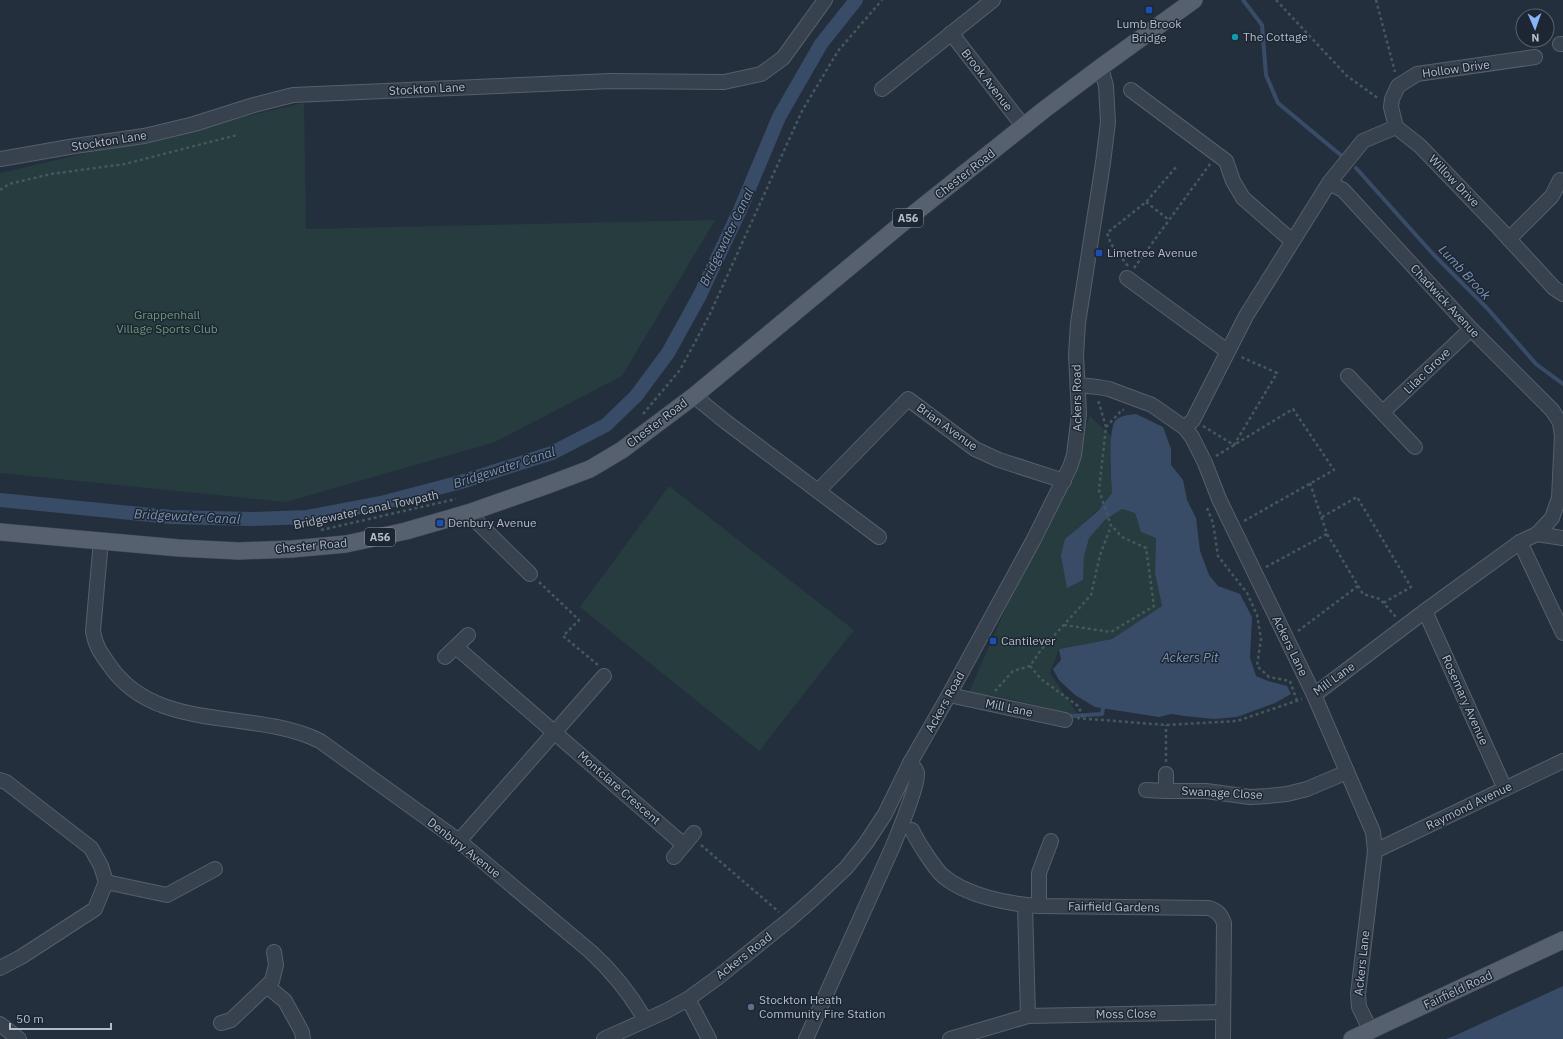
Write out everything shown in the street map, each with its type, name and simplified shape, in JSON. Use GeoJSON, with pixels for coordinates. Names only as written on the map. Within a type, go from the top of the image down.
{"type":"FeatureCollection","features":[{"type":"Feature","properties":{"kind":"main road","name":"Chester Road"},"geometry":{"type":"LineString","coordinates":[[0,532],[179,548],[239,551],[292,549],[346,544],[406,531],[464,506],[545,486],[590,469],[622,450],[694,396],[911,216],[1101,67],[1194,0]]}},
{"type":"Feature","properties":{"kind":"main road","name":"Fairfield Road"},"geometry":{"type":"LineString","coordinates":[[1352,1039],[1563,940]]}},
{"type":"Feature","properties":{"kind":"street","name":"Stockton Lane"},"geometry":{"type":"LineString","coordinates":[[0,158],[144,136],[194,124],[254,105],[293,95],[611,80],[724,82],[761,74],[783,58],[825,0]]}},
{"type":"Feature","properties":{"kind":"street"},"geometry":{"type":"LineString","coordinates":[[882,89],[993,0]]}},
{"type":"Feature","properties":{"kind":"street","name":"Brook Avenue"},"geometry":{"type":"LineString","coordinates":[[951,33],[1024,127]]}},
{"type":"Feature","properties":{"kind":"street","name":"Hollow Drive"},"geometry":{"type":"LineString","coordinates":[[1398,86],[1417,74],[1535,57]]}},
{"type":"Feature","properties":{"kind":"street","name":"Ackers Road"},"geometry":{"type":"LineString","coordinates":[[604,1039],[645,1019],[666,1011],[688,999],[717,978],[789,920],[846,868],[866,843],[885,814],[910,763],[949,695],[1064,481],[1074,455],[1078,434],[1079,414],[1076,355],[1078,323],[1108,122],[1106,86],[1101,67]]}},
{"type":"Feature","properties":{"kind":"street"},"geometry":{"type":"LineString","coordinates":[[1189,424],[1246,316],[1329,183],[1363,141],[1396,127],[1391,107],[1392,99],[1398,86]]}},
{"type":"Feature","properties":{"kind":"street"},"geometry":{"type":"LineString","coordinates":[[1131,90],[1226,161],[1233,181],[1243,198],[1292,241]]}},
{"type":"Feature","properties":{"kind":"street","name":"Willow Drive"},"geometry":{"type":"LineString","coordinates":[[1396,127],[1420,146],[1554,288],[1563,294]]}},
{"type":"Feature","properties":{"kind":"street"},"geometry":{"type":"LineString","coordinates":[[1509,239],[1552,196],[1560,180]]}},
{"type":"Feature","properties":{"kind":"street","name":"Chadwick Avenue"},"geometry":{"type":"LineString","coordinates":[[1329,183],[1342,190],[1471,329],[1552,410],[1561,421]]}},
{"type":"Feature","properties":{"kind":"street"},"geometry":{"type":"LineString","coordinates":[[1127,278],[1227,352]]}},
{"type":"Feature","properties":{"kind":"street","name":"Lilac Grove"},"geometry":{"type":"LineString","coordinates":[[1383,412],[1471,329]]}},
{"type":"Feature","properties":{"kind":"street"},"geometry":{"type":"LineString","coordinates":[[1348,376],[1415,447]]}},
{"type":"Feature","properties":{"kind":"street","name":"Ackers Lane"},"geometry":{"type":"LineString","coordinates":[[1078,385],[1098,386],[1109,389],[1152,405],[1189,424],[1192,437],[1205,463],[1219,499],[1314,695],[1373,832],[1375,851],[1358,994],[1359,1008],[1370,1031]]}},
{"type":"Feature","properties":{"kind":"street"},"geometry":{"type":"LineString","coordinates":[[694,396],[879,537]]}},
{"type":"Feature","properties":{"kind":"street","name":"Brian Avenue"},"geometry":{"type":"LineString","coordinates":[[818,491],[908,398],[975,449],[999,460],[1064,481]]}},
{"type":"Feature","properties":{"kind":"street","name":"Mill Lane"},"geometry":{"type":"LineString","coordinates":[[1314,695],[1425,611],[1520,542],[1537,534],[1552,518],[1559,498],[1562,436],[1561,421]]}},
{"type":"Feature","properties":{"kind":"street"},"geometry":{"type":"LineString","coordinates":[[464,506],[530,574]]}},
{"type":"Feature","properties":{"kind":"street"},"geometry":{"type":"LineString","coordinates":[[1537,534],[1563,538]]}},
{"type":"Feature","properties":{"kind":"street","name":"Denbury Avenue"},"geometry":{"type":"LineString","coordinates":[[101,540],[93,631],[95,645],[114,671],[130,688],[156,703],[182,712],[306,734],[320,740],[459,841],[605,965],[625,987],[645,1019]]}},
{"type":"Feature","properties":{"kind":"street"},"geometry":{"type":"LineString","coordinates":[[1520,542],[1563,633]]}},
{"type":"Feature","properties":{"kind":"street","name":"Rosemary Avenue"},"geometry":{"type":"LineString","coordinates":[[1425,611],[1505,789]]}},
{"type":"Feature","properties":{"kind":"street"},"geometry":{"type":"LineString","coordinates":[[445,657],[468,635]]}},
{"type":"Feature","properties":{"kind":"street","name":"Montclare Crescent"},"geometry":{"type":"LineString","coordinates":[[456,647],[554,732],[690,838]]}},
{"type":"Feature","properties":{"kind":"street"},"geometry":{"type":"LineString","coordinates":[[459,841],[604,676]]}},
{"type":"Feature","properties":{"kind":"street","name":"Mill Lane"},"geometry":{"type":"LineString","coordinates":[[949,695],[1065,720]]}},
{"type":"Feature","properties":{"kind":"street","name":"Raymond Avenue"},"geometry":{"type":"LineString","coordinates":[[1375,851],[1563,761]]}},
{"type":"Feature","properties":{"kind":"street"},"geometry":{"type":"LineString","coordinates":[[806,1039],[893,846],[904,818],[917,778],[916,768],[910,763]]}},
{"type":"Feature","properties":{"kind":"street","name":"Swanage Close"},"geometry":{"type":"LineString","coordinates":[[1146,790],[1206,791],[1250,797],[1268,796],[1287,794],[1307,789],[1347,772]]}},
{"type":"Feature","properties":{"kind":"street","name":"Swanage Close"},"geometry":{"type":"LineString","coordinates":[[1166,774],[1166,791]]}},
{"type":"Feature","properties":{"kind":"street"},"geometry":{"type":"LineString","coordinates":[[0,780],[6,782],[91,848],[101,866],[106,882],[95,908],[21,957],[0,968]]}},
{"type":"Feature","properties":{"kind":"street","name":"Fairfield Gardens"},"geometry":{"type":"LineString","coordinates":[[912,830],[942,876],[971,893],[1032,906],[1210,908],[1216,911],[1222,916],[1224,923],[1223,1039]]}},
{"type":"Feature","properties":{"kind":"street"},"geometry":{"type":"LineString","coordinates":[[674,857],[690,838]]}},
{"type":"Feature","properties":{"kind":"street"},"geometry":{"type":"LineString","coordinates":[[1028,1016],[1032,906],[1039,873],[1051,841]]}},
{"type":"Feature","properties":{"kind":"street"},"geometry":{"type":"LineString","coordinates":[[106,882],[167,894],[215,869]]}},
{"type":"Feature","properties":{"kind":"street"},"geometry":{"type":"LineString","coordinates":[[221,1023],[231,1020],[272,981],[276,970],[276,958],[274,952]]}},
{"type":"Feature","properties":{"kind":"street"},"geometry":{"type":"LineString","coordinates":[[267,986],[285,1001],[302,1032],[302,1039]]}},
{"type":"Feature","properties":{"kind":"street"},"geometry":{"type":"LineString","coordinates":[[688,999],[709,1039]]}},
{"type":"Feature","properties":{"kind":"street","name":"Moss Close"},"geometry":{"type":"LineString","coordinates":[[950,1039],[1028,1016],[1223,1012]]}},
{"type":"Feature","properties":{"kind":"street"},"geometry":{"type":"LineString","coordinates":[[0,1024],[19,1039]]}},
{"type":"Feature","properties":{"kind":"path"},"geometry":{"type":"LineString","coordinates":[[642,415],[680,370],[709,316],[802,111],[838,51],[882,0]]}},
{"type":"Feature","properties":{"kind":"path"},"geometry":{"type":"LineString","coordinates":[[1276,0],[1347,76],[1391,107]]}},
{"type":"Feature","properties":{"kind":"path"},"geometry":{"type":"LineString","coordinates":[[1376,0],[1398,86]]}},
{"type":"Feature","properties":{"kind":"path"},"geometry":{"type":"LineString","coordinates":[[0,190],[9,184],[44,176],[124,164],[237,135]]}},
{"type":"Feature","properties":{"kind":"path"},"geometry":{"type":"LineString","coordinates":[[1177,166],[1146,202],[1107,233],[1111,244],[1132,271],[1217,154]]}},
{"type":"Feature","properties":{"kind":"path"},"geometry":{"type":"LineString","coordinates":[[1146,202],[1169,220]]}},
{"type":"Feature","properties":{"kind":"path"},"geometry":{"type":"LineString","coordinates":[[1227,352],[1277,373],[1234,445]]}},
{"type":"Feature","properties":{"kind":"path"},"geometry":{"type":"LineString","coordinates":[[1064,625],[1111,632],[1154,606],[1146,548],[1122,537],[1112,526],[1099,490],[1106,427],[1097,395]]}},
{"type":"Feature","properties":{"kind":"path"},"geometry":{"type":"LineString","coordinates":[[1205,463],[1293,409],[1334,470],[1233,527]]}},
{"type":"Feature","properties":{"kind":"path"},"geometry":{"type":"LineString","coordinates":[[1106,427],[1122,410],[1128,410]]}},
{"type":"Feature","properties":{"kind":"path"},"geometry":{"type":"LineString","coordinates":[[1189,424],[1234,445]]}},
{"type":"Feature","properties":{"kind":"path"},"geometry":{"type":"LineString","coordinates":[[1310,483],[1327,534],[1363,594],[1380,599],[1404,627]]}},
{"type":"Feature","properties":{"kind":"path"},"geometry":{"type":"LineString","coordinates":[[1322,517],[1357,497],[1411,586],[1383,602]]}},
{"type":"Feature","properties":{"kind":"path"},"geometry":{"type":"LineString","coordinates":[[1205,502],[1213,523],[1218,556],[1247,593],[1257,615],[1261,639],[1257,666],[1269,677],[1290,681],[1296,701]]}},
{"type":"Feature","properties":{"kind":"path","name":"Bridgewater Canal Towpath"},"geometry":{"type":"LineString","coordinates":[[316,531],[464,506]]}},
{"type":"Feature","properties":{"kind":"path"},"geometry":{"type":"LineString","coordinates":[[984,703],[1013,671],[1030,666],[1041,650],[1091,595],[1100,555],[1112,526]]}},
{"type":"Feature","properties":{"kind":"path"},"geometry":{"type":"LineString","coordinates":[[1255,573],[1327,534]]}},
{"type":"Feature","properties":{"kind":"path"},"geometry":{"type":"LineString","coordinates":[[530,574],[579,620],[563,636],[600,667],[604,676]]}},
{"type":"Feature","properties":{"kind":"path"},"geometry":{"type":"LineString","coordinates":[[1287,639],[1358,586]]}},
{"type":"Feature","properties":{"kind":"path"},"geometry":{"type":"LineString","coordinates":[[1030,666],[1040,678],[1078,706],[1083,716]]}},
{"type":"Feature","properties":{"kind":"path","name":"Mill Lane"},"geometry":{"type":"LineString","coordinates":[[1065,720],[1083,716],[1166,725],[1237,721],[1314,695]]}},
{"type":"Feature","properties":{"kind":"path"},"geometry":{"type":"LineString","coordinates":[[1166,725],[1166,774]]}},
{"type":"Feature","properties":{"kind":"path"},"geometry":{"type":"LineString","coordinates":[[690,838],[789,920]]}},
{"type":"Feature","properties":{"kind":"green space","name":"Grappenhall Village Sports Club"},"geometry":{"type":"Polygon","coordinates":[[[304,103],[306,229],[715,220],[622,376],[495,442],[286,502],[0,473],[0,173],[304,103]]]}},
{"type":"Feature","properties":{"kind":"green space"},"geometry":{"type":"Polygon","coordinates":[[[1090,416],[1112,437],[1110,465],[1112,493],[1097,511],[1065,539],[1067,587],[1083,580],[1084,557],[1089,538],[1105,520],[1122,509],[1135,513],[1141,532],[1156,538],[1155,573],[1162,606],[1112,639],[1059,649],[1050,673],[1079,716],[1015,700],[969,692],[1090,416]]]}},
{"type":"Feature","properties":{"kind":"green space"},"geometry":{"type":"Polygon","coordinates":[[[669,486],[854,630],[759,751],[580,607],[669,486]]]}},
{"type":"Feature","properties":{"kind":"water","name":"Ackers Pit"},"geometry":{"type":"Polygon","coordinates":[[[1136,414],[1163,427],[1171,449],[1171,465],[1183,480],[1187,500],[1196,518],[1200,551],[1209,575],[1218,586],[1240,594],[1252,617],[1250,658],[1256,676],[1287,686],[1291,694],[1275,703],[1237,717],[1214,719],[1171,714],[1159,717],[1095,707],[1075,695],[1059,680],[1053,669],[1061,660],[1059,649],[1112,639],[1162,606],[1155,573],[1156,538],[1141,532],[1135,513],[1122,509],[1105,520],[1089,538],[1084,557],[1083,580],[1067,588],[1061,556],[1065,539],[1097,512],[1112,493],[1110,456],[1113,426],[1115,421],[1119,418],[1136,414]]]}},
{"type":"Feature","properties":{"kind":"water"},"geometry":{"type":"Polygon","coordinates":[[[1563,986],[1563,1039],[1446,1039],[1454,1036],[1563,986]]]}},
{"type":"Feature","properties":{"kind":"waterway","name":"Bridgewater Canal"},"geometry":{"type":"LineString","coordinates":[[0,500],[171,517],[252,519],[307,517],[381,503],[461,482],[552,453],[606,425],[636,396],[668,353],[700,295],[740,210],[779,117],[821,44],[856,0]]}},
{"type":"Feature","properties":{"kind":"waterway","name":"Lumb Brook"},"geometry":{"type":"LineString","coordinates":[[1243,0],[1262,25],[1266,75],[1278,103],[1343,157]]}},
{"type":"Feature","properties":{"kind":"waterway","name":"Lumb Brook"},"geometry":{"type":"LineString","coordinates":[[1356,168],[1433,254],[1487,308],[1536,364],[1563,384]]}},
{"type":"Feature","properties":{"kind":"waterway"},"geometry":{"type":"LineString","coordinates":[[1065,715],[1102,714],[1103,708]]}},
{"type":"Feature","properties":{"kind":"place","name":"Lumb Brook Bridge"},"geometry":{"type":"Point","coordinates":[1149,10]}},
{"type":"Feature","properties":{"kind":"place","name":"The Cottage"},"geometry":{"type":"Point","coordinates":[1235,37]}},
{"type":"Feature","properties":{"kind":"place","name":"Limetree Avenue"},"geometry":{"type":"Point","coordinates":[1099,253]}},
{"type":"Feature","properties":{"kind":"place","name":"Denbury Avenue"},"geometry":{"type":"Point","coordinates":[440,523]}},
{"type":"Feature","properties":{"kind":"place","name":"Cantilever"},"geometry":{"type":"Point","coordinates":[993,641]}},
{"type":"Feature","properties":{"kind":"place","name":"Stockton Heath Community Fire Station"},"geometry":{"type":"Point","coordinates":[751,1007]}}]}
